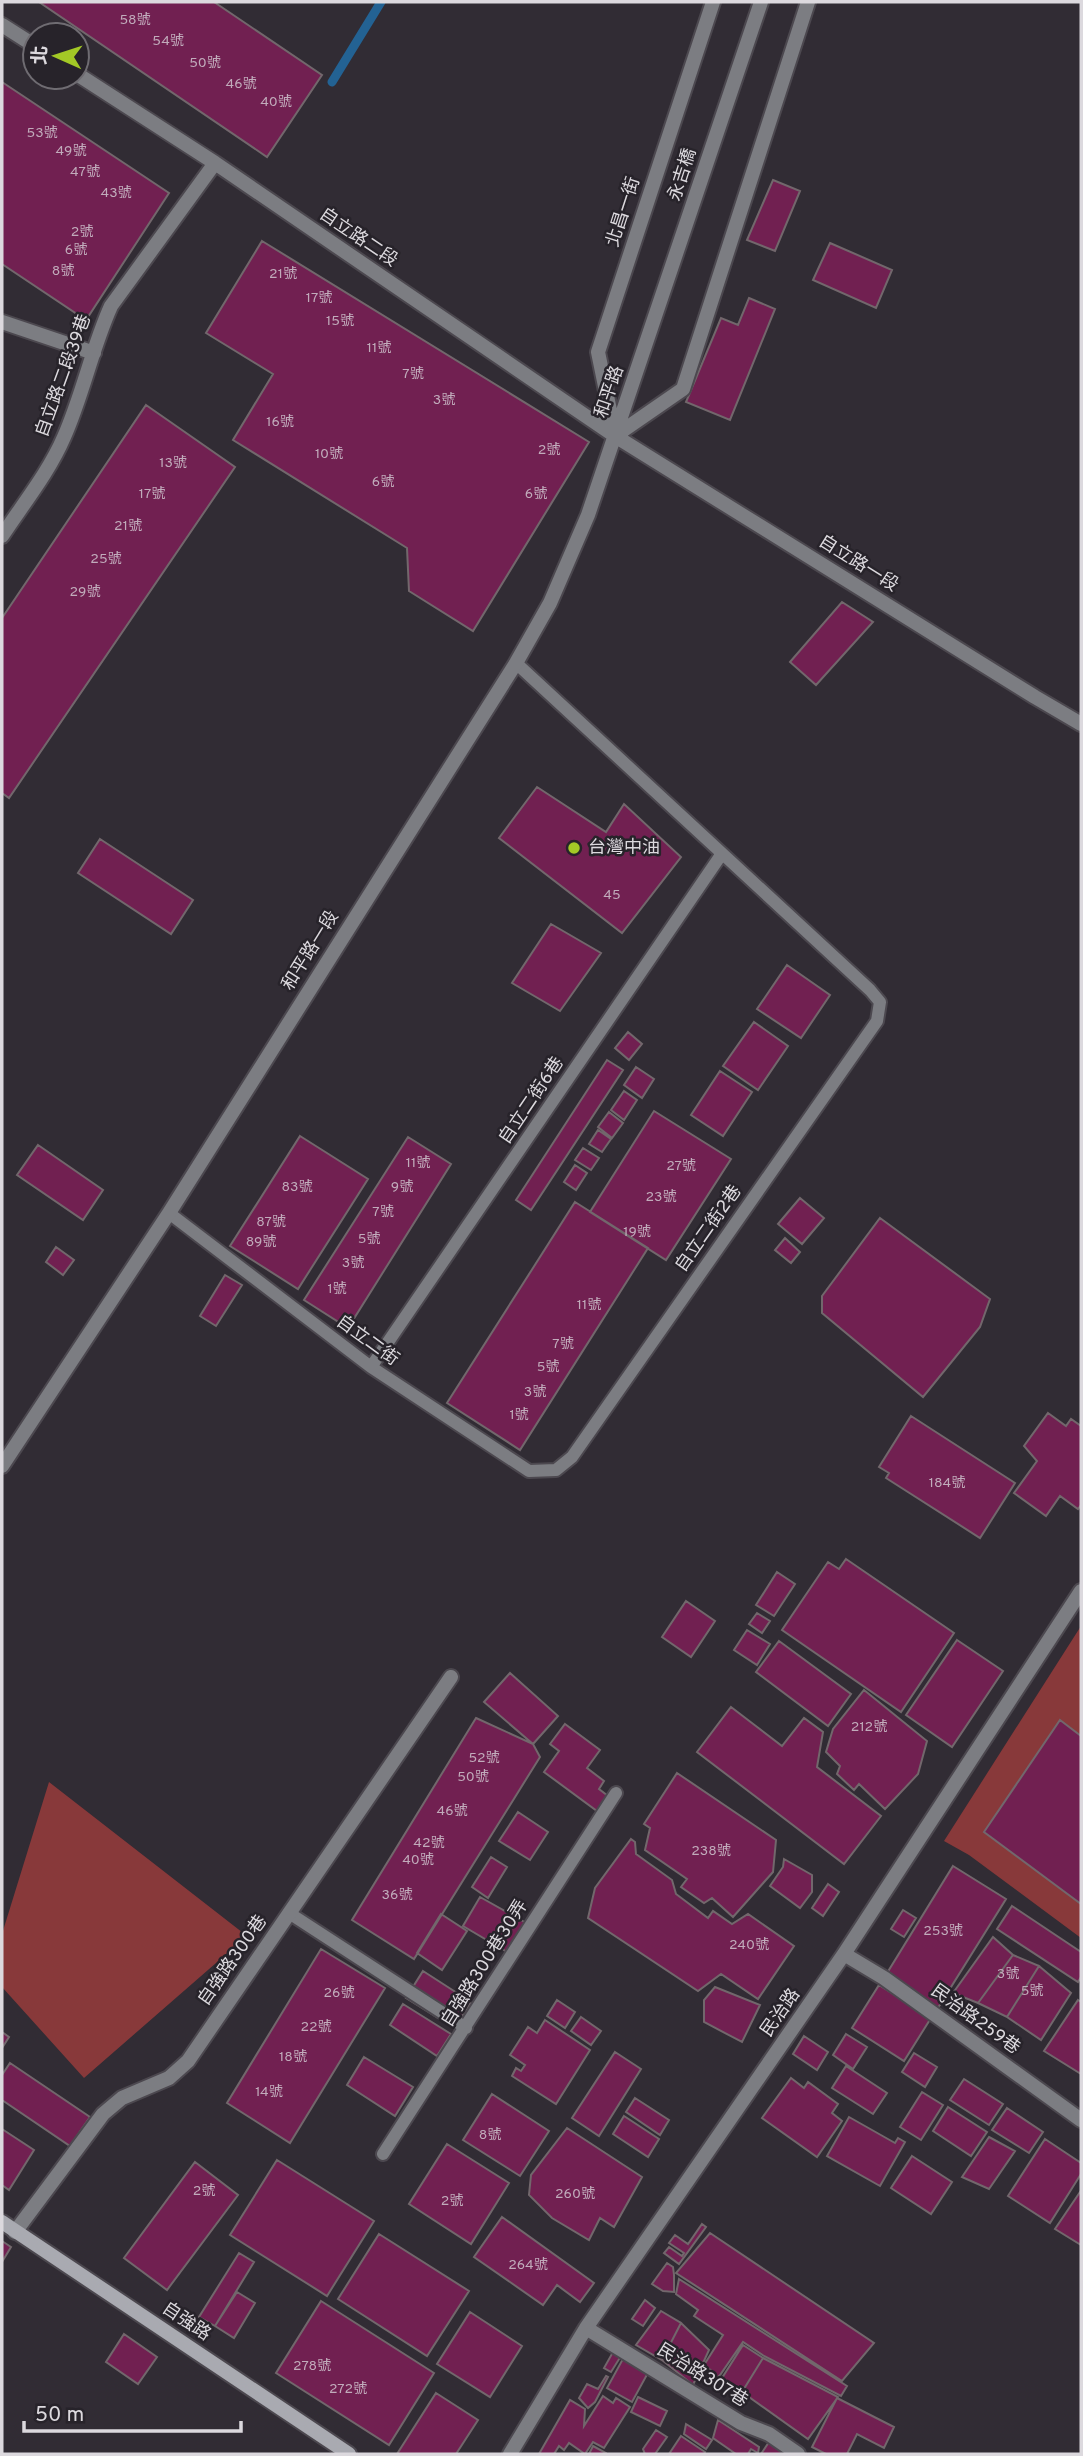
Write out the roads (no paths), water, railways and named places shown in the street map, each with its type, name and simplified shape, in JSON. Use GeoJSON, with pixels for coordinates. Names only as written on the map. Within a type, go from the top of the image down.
{"type":"FeatureCollection","features":[{"type":"Feature","properties":{"kind":"street","name":"北昌一街"},"geometry":{"type":"LineString","coordinates":[[615,436],[598,352],[713,2]]}},
{"type":"Feature","properties":{"kind":"street","name":"永吉橋"},"geometry":{"type":"LineString","coordinates":[[642,360],[761,2]]}},
{"type":"Feature","properties":{"kind":"street"},"geometry":{"type":"LineString","coordinates":[[615,436],[683,389],[808,2]]}},
{"type":"Feature","properties":{"kind":"street"},"geometry":{"type":"LineString","coordinates":[[2,25],[21,37]]}},
{"type":"Feature","properties":{"kind":"street","name":"自立路二段"},"geometry":{"type":"LineString","coordinates":[[91,83],[215,163],[615,436]]}},
{"type":"Feature","properties":{"kind":"street","name":"自立路二段39巷"},"geometry":{"type":"LineString","coordinates":[[2,536],[57,453],[111,306],[215,163]]}},
{"type":"Feature","properties":{"kind":"street"},"geometry":{"type":"LineString","coordinates":[[2,322],[94,353]]}},
{"type":"Feature","properties":{"kind":"street","name":"和平路"},"geometry":{"type":"LineString","coordinates":[[615,436],[642,360]]}},
{"type":"Feature","properties":{"kind":"street","name":"和平路一段"},"geometry":{"type":"LineString","coordinates":[[2,1466],[169,1213],[516,663],[550,603],[588,516],[615,436]]}},
{"type":"Feature","properties":{"kind":"street","name":"自立路一段"},"geometry":{"type":"LineString","coordinates":[[615,436],[1023,690],[1081,723]]}},
{"type":"Feature","properties":{"kind":"street","name":"民治路"},"geometry":{"type":"LineString","coordinates":[[510,2454],[586,2328],[844,1954],[1081,1591]]}},
{"type":"Feature","properties":{"kind":"street","name":"自強路300巷"},"geometry":{"type":"LineString","coordinates":[[15,2232],[103,2114],[122,2098],[169,2078],[188,2062],[451,1677]]}},
{"type":"Feature","properties":{"kind":"street","name":"民治路259巷"},"geometry":{"type":"LineString","coordinates":[[844,1954],[884,1978],[1081,2120]]}},
{"type":"Feature","properties":{"kind":"street","name":"自強路"},"geometry":{"type":"LineString","coordinates":[[2,2222],[349,2454]]}},
{"type":"Feature","properties":{"kind":"street","name":"民治路307巷"},"geometry":{"type":"LineString","coordinates":[[586,2328],[741,2423],[769,2434],[798,2454]]}},
{"type":"Feature","properties":{"kind":"lane"},"geometry":{"type":"LineString","coordinates":[[516,663],[721,855]]}},
{"type":"Feature","properties":{"kind":"lane","name":"自立二街2巷"},"geometry":{"type":"LineString","coordinates":[[556,1470],[572,1457],[877,1021],[880,1002],[870,990],[721,855]]}},
{"type":"Feature","properties":{"kind":"lane","name":"自立二街6巷"},"geometry":{"type":"LineString","coordinates":[[371,1367],[721,855]]}},
{"type":"Feature","properties":{"kind":"lane","name":"自立二街"},"geometry":{"type":"LineString","coordinates":[[169,1213],[371,1367],[529,1471],[556,1470]]}},
{"type":"Feature","properties":{"kind":"lane","name":"自強路300巷30弄"},"geometry":{"type":"LineString","coordinates":[[383,2154],[616,1793]]}},
{"type":"Feature","properties":{"kind":"lane"},"geometry":{"type":"LineString","coordinates":[[289,1913],[466,2028]]}},
{"type":"Feature","properties":{"kind":"waterway"},"geometry":{"type":"LineString","coordinates":[[332,82],[381,2]]}},
{"type":"Feature","properties":{"kind":"place","name":"台灣中油"},"geometry":{"type":"Point","coordinates":[574,848]}}]}
